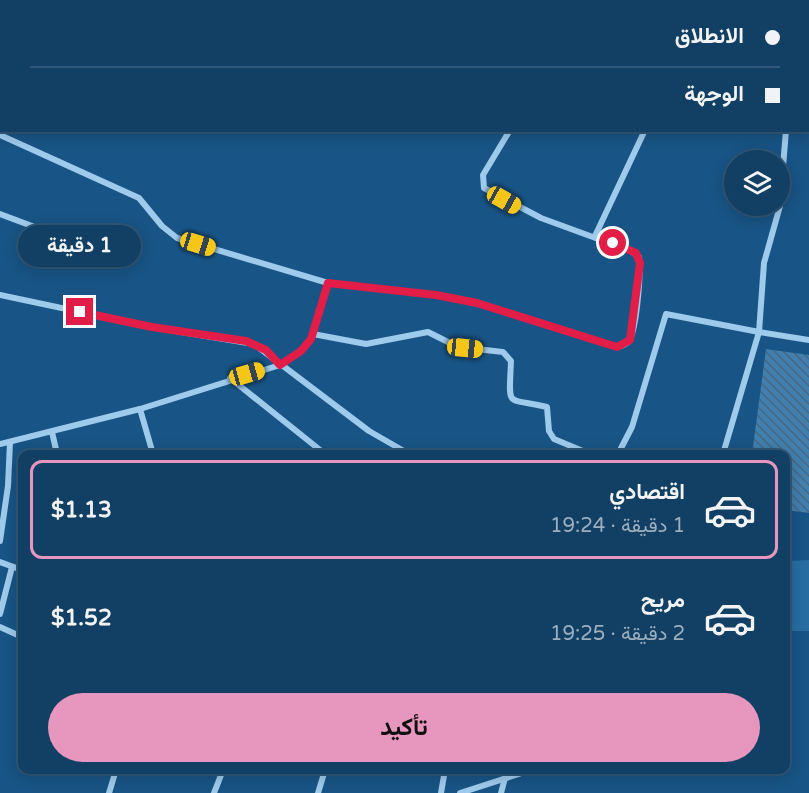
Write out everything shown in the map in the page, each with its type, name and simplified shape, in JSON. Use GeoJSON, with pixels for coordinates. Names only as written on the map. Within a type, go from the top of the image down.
{"type":"FeatureCollection","features":[{"type":"Feature","properties":{"kind":"street"},"geometry":{"type":"LineString","coordinates":[[0,135],[139,198],[162,226],[177,238],[328,283],[436,295],[466,301],[617,347],[622,346],[630,340],[636,311],[639,257],[631,250],[541,218],[484,188],[483,175],[509,132]]}},
{"type":"Feature","properties":{"kind":"street"},"geometry":{"type":"LineString","coordinates":[[595,236],[644,132]]}},
{"type":"Feature","properties":{"kind":"street"},"geometry":{"type":"LineString","coordinates":[[784,150],[786,132]]}},
{"type":"Feature","properties":{"kind":"street"},"geometry":{"type":"LineString","coordinates":[[0,214],[72,241]]}},
{"type":"Feature","properties":{"kind":"street"},"geometry":{"type":"LineString","coordinates":[[724,450],[759,332],[764,264],[777,216]]}},
{"type":"Feature","properties":{"kind":"street"},"geometry":{"type":"LineString","coordinates":[[0,444],[140,409],[230,378],[280,365],[307,346],[313,334],[328,283]]}},
{"type":"Feature","properties":{"kind":"street"},"geometry":{"type":"LineString","coordinates":[[0,295],[152,327],[246,341],[266,350],[280,365],[369,431],[402,450]]}},
{"type":"Feature","properties":{"kind":"street"},"geometry":{"type":"LineString","coordinates":[[620,450],[632,427],[666,314],[809,340]]}},
{"type":"Feature","properties":{"kind":"street"},"geometry":{"type":"LineString","coordinates":[[313,334],[366,344],[428,332],[458,347],[502,352],[511,361],[510,394],[512,400],[517,404],[546,406],[549,409],[549,431],[554,439],[580,450]]}},
{"type":"Feature","properties":{"kind":"street"},"geometry":{"type":"LineString","coordinates":[[230,378],[320,450]]}},
{"type":"Feature","properties":{"kind":"street"},"geometry":{"type":"LineString","coordinates":[[140,409],[152,450]]}},
{"type":"Feature","properties":{"kind":"street"},"geometry":{"type":"LineString","coordinates":[[52,432],[56,450]]}},
{"type":"Feature","properties":{"kind":"street"},"geometry":{"type":"LineString","coordinates":[[0,541],[8,486],[10,442]]}},
{"type":"Feature","properties":{"kind":"street"},"geometry":{"type":"LineString","coordinates":[[0,562],[18,569]]}},
{"type":"Feature","properties":{"kind":"street"},"geometry":{"type":"LineString","coordinates":[[0,614],[12,567]]}},
{"type":"Feature","properties":{"kind":"street"},"geometry":{"type":"LineString","coordinates":[[0,627],[18,635]]}},
{"type":"Feature","properties":{"kind":"street"},"geometry":{"type":"LineString","coordinates":[[109,793],[115,774]]}},
{"type":"Feature","properties":{"kind":"street"},"geometry":{"type":"LineString","coordinates":[[214,793],[222,774]]}},
{"type":"Feature","properties":{"kind":"street"},"geometry":{"type":"LineString","coordinates":[[318,793],[324,774]]}},
{"type":"Feature","properties":{"kind":"street"},"geometry":{"type":"LineString","coordinates":[[441,793],[445,774]]}},
{"type":"Feature","properties":{"kind":"street"},"geometry":{"type":"LineString","coordinates":[[460,793],[516,774]]}},
{"type":"Feature","properties":{"kind":"street"},"geometry":{"type":"LineString","coordinates":[[501,793],[505,777]]}},
{"type":"Feature","properties":{"kind":"shaded area"},"geometry":{"type":"Polygon","coordinates":[[[809,560],[809,631],[790,631],[790,561],[809,560]]]}},
{"type":"Feature","properties":{"kind":"building"},"geometry":{"type":"Polygon","coordinates":[[[766,349],[809,355],[809,513],[790,511],[790,450],[753,450],[766,349]]]}},
{"type":"Feature","properties":{"kind":"route"},"geometry":{"type":"LineString","coordinates":[[80,312],[191,334],[246,341],[261,346],[280,365],[307,346],[313,334],[328,283],[436,295],[477,303],[617,347],[630,340],[636,311],[640,263],[636,253],[613,243]]}}]}
